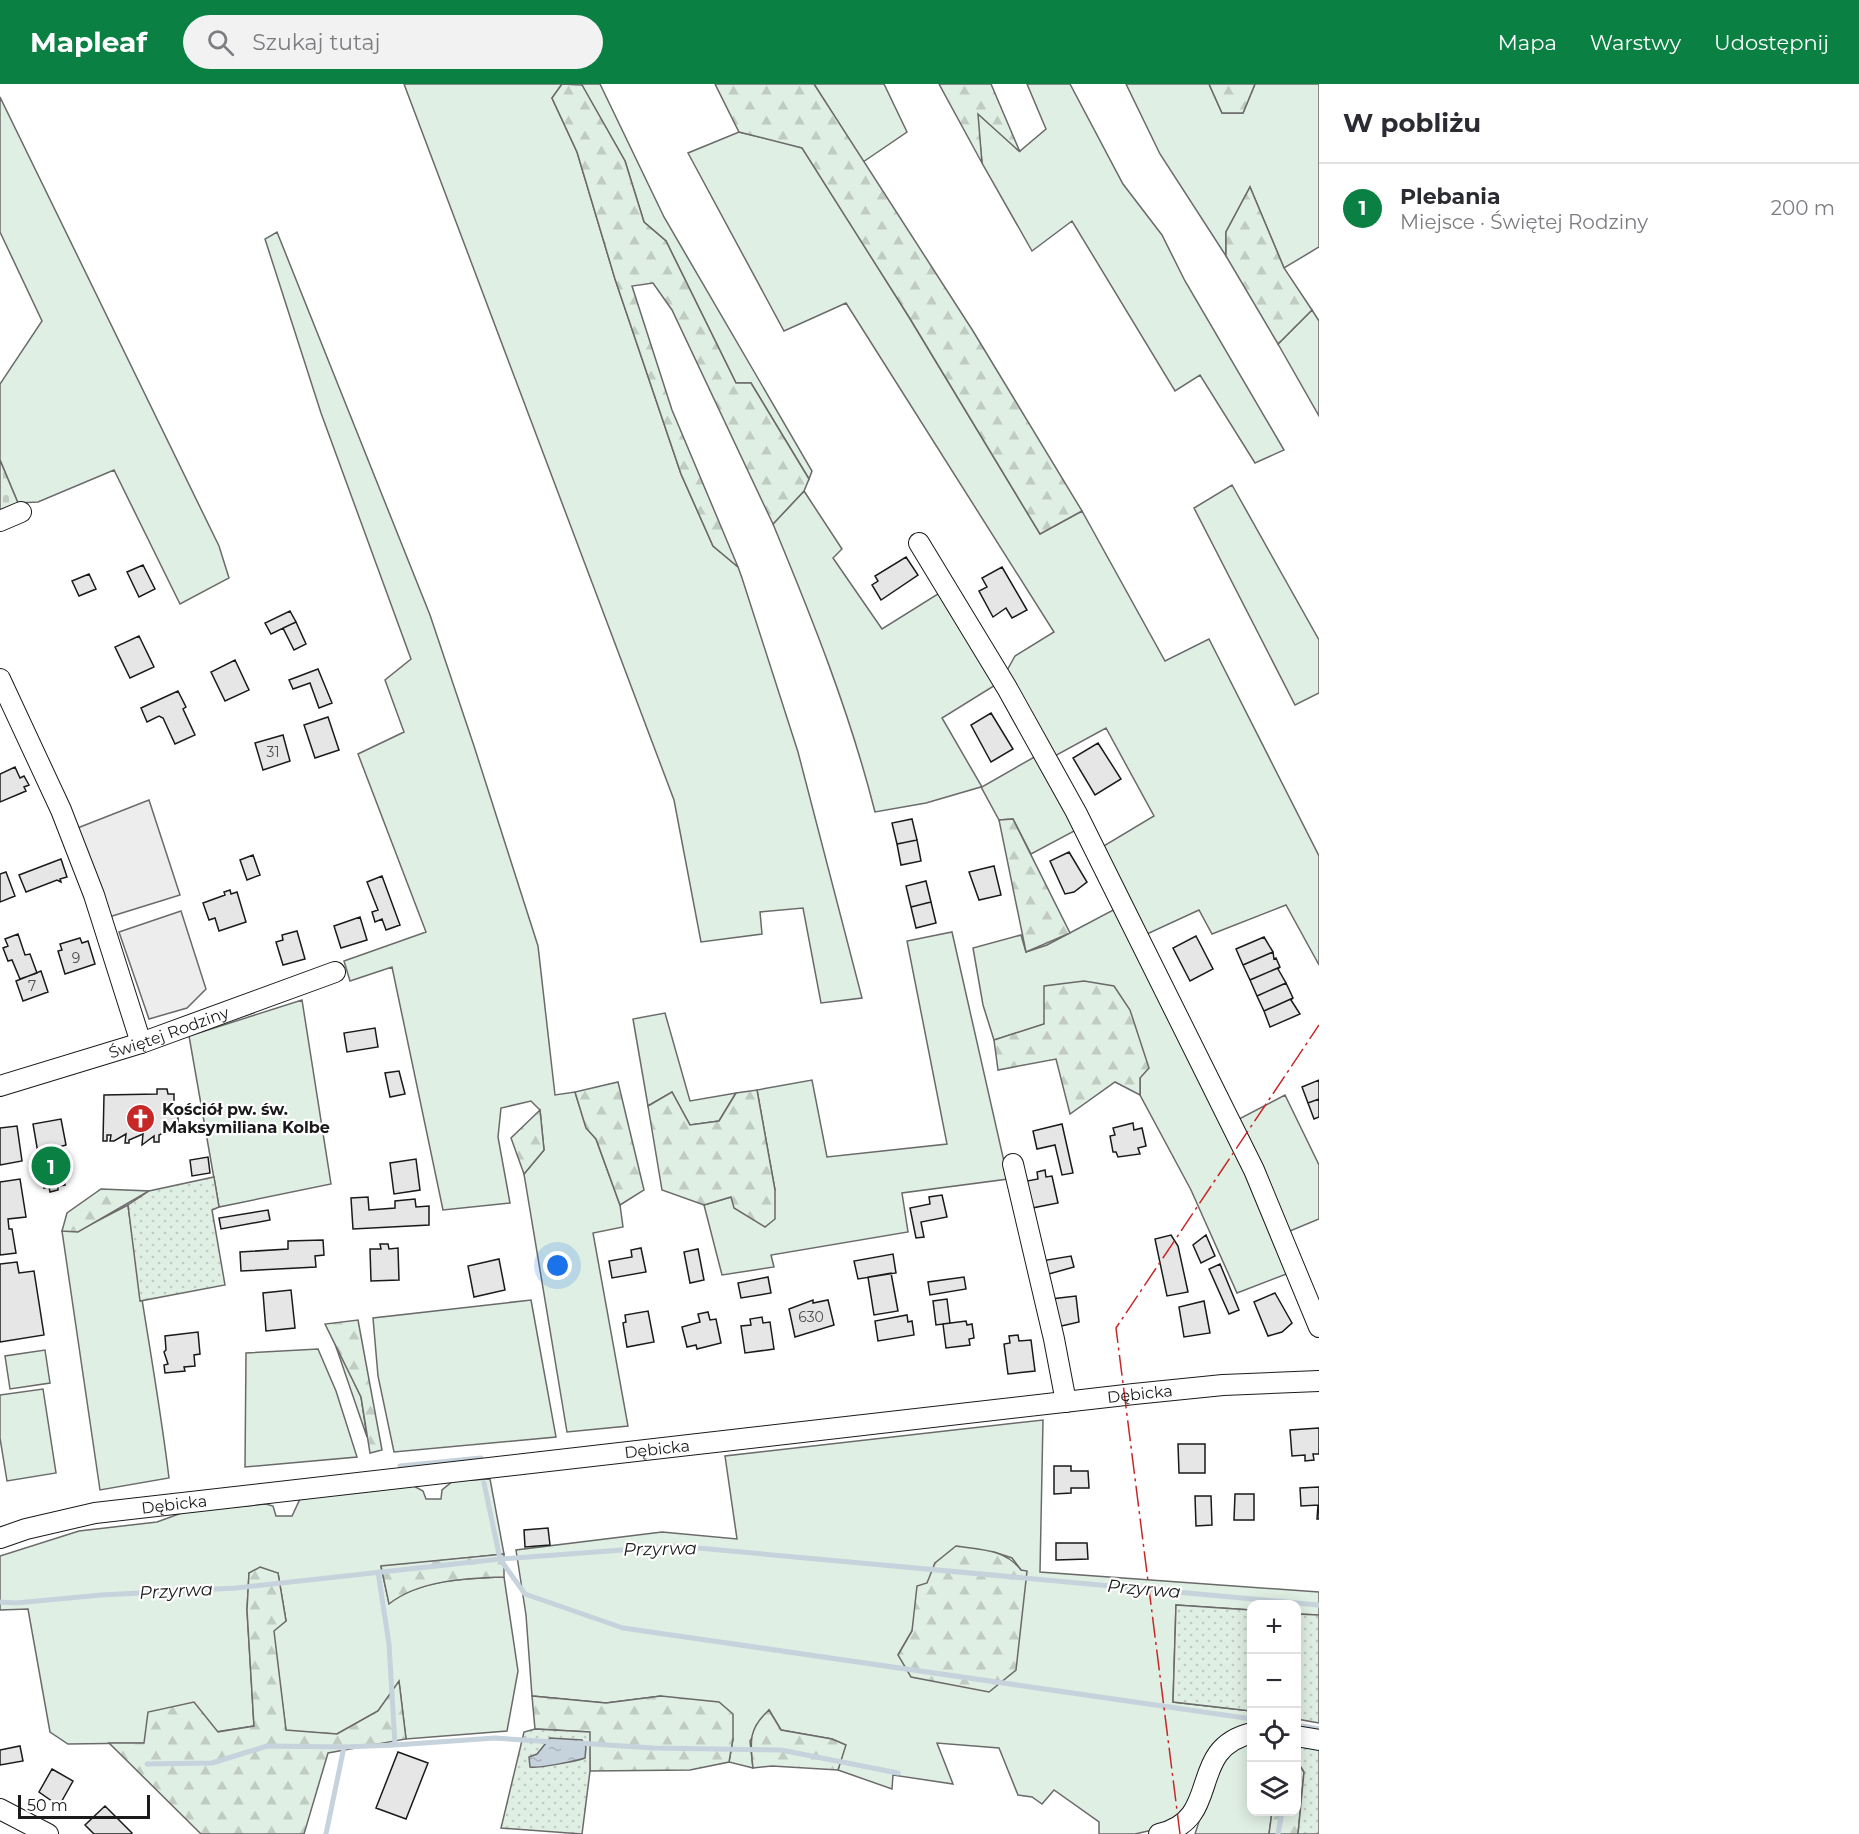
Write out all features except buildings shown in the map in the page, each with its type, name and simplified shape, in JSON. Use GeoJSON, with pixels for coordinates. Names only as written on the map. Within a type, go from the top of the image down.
{"type":"FeatureCollection","features":[{"type":"Feature","properties":{"kind":"street"},"geometry":{"type":"LineString","coordinates":[[0,521],[21,512]]}},
{"type":"Feature","properties":{"kind":"street"},"geometry":{"type":"LineString","coordinates":[[919,543],[1007,688],[1081,823],[1254,1170],[1319,1327]]}},
{"type":"Feature","properties":{"kind":"street"},"geometry":{"type":"LineString","coordinates":[[0,679],[61,810],[94,895],[141,1043]]}},
{"type":"Feature","properties":{"kind":"street","name":"Świętej Rodziny"},"geometry":{"type":"LineString","coordinates":[[0,1086],[141,1043],[335,972]]}},
{"type":"Feature","properties":{"kind":"street"},"geometry":{"type":"LineString","coordinates":[[1013,1164],[1066,1402]]}},
{"type":"Feature","properties":{"kind":"street","name":"Dębicka"},"geometry":{"type":"LineString","coordinates":[[0,1538],[36,1526],[95,1513],[1222,1385],[1319,1381]]}},
{"type":"Feature","properties":{"kind":"street"},"geometry":{"type":"LineString","coordinates":[[1159,1834],[1180,1827],[1190,1818],[1198,1806],[1208,1771],[1221,1748],[1229,1741],[1247,1734]]}},
{"type":"Feature","properties":{"kind":"street"},"geometry":{"type":"LineString","coordinates":[[1301,1737],[1319,1740]]}},
{"type":"Feature","properties":{"kind":"street"},"geometry":{"type":"LineString","coordinates":[[0,1809],[48,1834]]}},
{"type":"Feature","properties":{"kind":"green space"},"geometry":{"type":"Polygon","coordinates":[[[404,84],[562,84],[552,98],[577,152],[615,279],[681,474],[713,546],[738,567],[742,578],[798,752],[862,998],[821,1003],[803,908],[760,912],[762,934],[701,942],[674,800],[404,84]]]}},
{"type":"Feature","properties":{"kind":"green space"},"geometry":{"type":"Polygon","coordinates":[[[562,84],[582,85],[625,161],[644,222],[666,241],[736,383],[751,383],[809,479],[804,491],[773,524],[672,310],[653,283],[632,286],[672,410],[738,567],[713,546],[681,474],[615,279],[577,152],[552,98],[562,84]]]}},
{"type":"Feature","properties":{"kind":"green space"},"geometry":{"type":"Polygon","coordinates":[[[581,84],[600,84],[664,217],[812,471],[809,479],[751,383],[736,383],[666,241],[644,222],[625,161],[581,84]]]}},
{"type":"Feature","properties":{"kind":"green space"},"geometry":{"type":"Polygon","coordinates":[[[715,84],[814,84],[973,331],[1082,511],[1040,534],[909,317],[802,148],[739,132],[715,84]]]}},
{"type":"Feature","properties":{"kind":"green space"},"geometry":{"type":"Polygon","coordinates":[[[814,84],[884,84],[907,132],[863,162],[814,84]]]}},
{"type":"Feature","properties":{"kind":"green space"},"geometry":{"type":"Polygon","coordinates":[[[939,84],[991,84],[1020,152],[978,114],[982,163],[939,84]]]}},
{"type":"Feature","properties":{"kind":"green space"},"geometry":{"type":"Polygon","coordinates":[[[1027,84],[1070,84],[1123,184],[1162,235],[1185,281],[1284,450],[1255,463],[1200,375],[1175,391],[1072,221],[1032,251],[982,163],[977,113],[1020,151],[1046,129],[1027,84]]]}},
{"type":"Feature","properties":{"kind":"green space"},"geometry":{"type":"Polygon","coordinates":[[[1126,84],[1209,84],[1222,113],[1243,113],[1255,84],[1319,84],[1319,247],[1284,268],[1250,187],[1226,232],[1226,256],[1160,154],[1126,84]]]}},
{"type":"Feature","properties":{"kind":"green space"},"geometry":{"type":"Polygon","coordinates":[[[1209,84],[1255,84],[1243,113],[1222,113],[1209,84]]]}},
{"type":"Feature","properties":{"kind":"green space"},"geometry":{"type":"Polygon","coordinates":[[[0,97],[219,546],[229,578],[180,604],[114,470],[38,502],[18,503],[0,460],[0,384],[42,321],[0,232],[0,97]]]}},
{"type":"Feature","properties":{"kind":"green space"},"geometry":{"type":"Polygon","coordinates":[[[739,132],[802,147],[909,317],[1040,534],[1082,511],[1165,661],[1209,639],[1319,856],[1319,965],[1286,905],[1212,934],[1199,910],[1147,934],[1102,847],[1154,816],[1106,728],[1053,757],[1005,674],[1015,656],[1054,632],[846,303],[784,331],[688,153],[739,132]]]}},
{"type":"Feature","properties":{"kind":"green space"},"geometry":{"type":"Polygon","coordinates":[[[1250,187],[1284,268],[1312,310],[1278,344],[1226,256],[1226,232],[1250,187]]]}},
{"type":"Feature","properties":{"kind":"green space"},"geometry":{"type":"Polygon","coordinates":[[[277,232],[430,615],[474,746],[538,946],[555,1095],[575,1092],[586,1127],[596,1139],[620,1205],[623,1227],[593,1233],[628,1426],[567,1432],[524,1174],[544,1150],[540,1110],[531,1101],[501,1108],[498,1137],[510,1203],[443,1210],[392,967],[350,981],[344,961],[426,932],[358,754],[404,732],[385,680],[411,659],[321,413],[265,239],[277,232]]]}},
{"type":"Feature","properties":{"kind":"green space"},"geometry":{"type":"Polygon","coordinates":[[[1312,310],[1319,321],[1319,416],[1278,344],[1312,310]]]}},
{"type":"Feature","properties":{"kind":"green space"},"geometry":{"type":"Polygon","coordinates":[[[0,460],[18,503],[0,511],[0,460]]]}},
{"type":"Feature","properties":{"kind":"green space"},"geometry":{"type":"Polygon","coordinates":[[[1232,485],[1319,640],[1319,693],[1295,705],[1194,508],[1232,485]]]}},
{"type":"Feature","properties":{"kind":"green space"},"geometry":{"type":"Polygon","coordinates":[[[804,491],[842,549],[833,558],[882,629],[941,592],[997,684],[942,718],[982,787],[1036,756],[1078,829],[1031,854],[1013,819],[999,820],[981,787],[926,803],[875,812],[842,702],[773,524],[804,491]]]}},
{"type":"Feature","properties":{"kind":"green space"},"geometry":{"type":"Polygon","coordinates":[[[1013,819],[1070,933],[1026,952],[999,820],[1013,819]]]}},
{"type":"Feature","properties":{"kind":"green space"},"geometry":{"type":"Polygon","coordinates":[[[1117,908],[1243,1161],[1289,1273],[1237,1293],[1191,1190],[1140,1095],[1140,1078],[1044,1024],[994,1040],[983,1005],[973,948],[1021,935],[1026,952],[1047,945],[1117,908]]]}},
{"type":"Feature","properties":{"kind":"green space"},"geometry":{"type":"Polygon","coordinates":[[[952,932],[1008,1179],[902,1193],[908,1232],[771,1255],[774,1267],[722,1275],[704,1205],[731,1197],[775,1190],[757,1090],[812,1080],[827,1157],[947,1144],[907,941],[952,932]]]}},
{"type":"Feature","properties":{"kind":"green space"},"geometry":{"type":"Polygon","coordinates":[[[1084,981],[1114,986],[1130,1010],[1149,1068],[1140,1078],[1140,1095],[1115,1082],[1070,1114],[1056,1059],[998,1070],[994,1040],[1044,1024],[1044,986],[1084,981]]]}},
{"type":"Feature","properties":{"kind":"green space"},"geometry":{"type":"Polygon","coordinates":[[[302,1000],[331,1184],[219,1207],[189,1036],[302,1000]]]}},
{"type":"Feature","properties":{"kind":"green space"},"geometry":{"type":"Polygon","coordinates":[[[665,1013],[690,1101],[736,1093],[719,1121],[690,1125],[672,1092],[648,1106],[633,1019],[665,1013]]]}},
{"type":"Feature","properties":{"kind":"green space"},"geometry":{"type":"Polygon","coordinates":[[[618,1082],[644,1190],[620,1205],[596,1139],[586,1128],[575,1092],[618,1082]]]}},
{"type":"Feature","properties":{"kind":"green space"},"geometry":{"type":"Polygon","coordinates":[[[757,1090],[775,1190],[775,1219],[765,1227],[734,1208],[731,1197],[704,1205],[662,1190],[648,1106],[672,1092],[690,1125],[719,1121],[736,1093],[757,1090]]]}},
{"type":"Feature","properties":{"kind":"green space"},"geometry":{"type":"Polygon","coordinates":[[[1285,1095],[1319,1165],[1319,1219],[1290,1231],[1239,1119],[1285,1095]]]}},
{"type":"Feature","properties":{"kind":"green space"},"geometry":{"type":"Polygon","coordinates":[[[540,1110],[544,1150],[524,1174],[511,1138],[540,1110]]]}},
{"type":"Feature","properties":{"kind":"green space"},"geometry":{"type":"Polygon","coordinates":[[[214,1177],[219,1207],[212,1210],[225,1285],[140,1301],[128,1205],[149,1191],[214,1177]]]}},
{"type":"Feature","properties":{"kind":"green space"},"geometry":{"type":"Polygon","coordinates":[[[101,1189],[149,1191],[78,1232],[62,1231],[67,1213],[101,1189]]]}},
{"type":"Feature","properties":{"kind":"green space"},"geometry":{"type":"Polygon","coordinates":[[[128,1205],[169,1478],[100,1490],[62,1231],[78,1231],[128,1205]]]}},
{"type":"Feature","properties":{"kind":"green space"},"geometry":{"type":"Polygon","coordinates":[[[531,1300],[556,1437],[394,1452],[378,1376],[373,1318],[531,1300]]]}},
{"type":"Feature","properties":{"kind":"green space"},"geometry":{"type":"Polygon","coordinates":[[[358,1320],[382,1450],[370,1453],[361,1397],[325,1324],[358,1320]]]}},
{"type":"Feature","properties":{"kind":"green space"},"geometry":{"type":"Polygon","coordinates":[[[333,1338],[361,1397],[367,1437],[333,1338]]]}},
{"type":"Feature","properties":{"kind":"green space"},"geometry":{"type":"Polygon","coordinates":[[[318,1349],[336,1391],[357,1457],[245,1467],[246,1353],[318,1349]]]}},
{"type":"Feature","properties":{"kind":"green space"},"geometry":{"type":"Polygon","coordinates":[[[45,1350],[50,1383],[10,1389],[5,1356],[45,1350]]]}},
{"type":"Feature","properties":{"kind":"green space"},"geometry":{"type":"Polygon","coordinates":[[[43,1389],[56,1473],[7,1481],[0,1438],[0,1395],[43,1389]]]}},
{"type":"Feature","properties":{"kind":"green space"},"geometry":{"type":"Polygon","coordinates":[[[1043,1420],[1040,1572],[1319,1592],[1319,1615],[1301,1614],[1301,1600],[1247,1600],[1247,1610],[1176,1605],[1173,1702],[1247,1711],[1247,1732],[1174,1825],[1135,1834],[1099,1834],[1099,1822],[1054,1790],[1042,1804],[1032,1797],[1018,1795],[999,1748],[937,1743],[953,1784],[893,1775],[892,1789],[838,1770],[845,1745],[832,1739],[781,1730],[769,1710],[750,1741],[753,1768],[729,1762],[733,1739],[661,1696],[606,1703],[532,1696],[526,1615],[516,1550],[662,1532],[737,1539],[725,1456],[1043,1420]],[[994,1552],[935,1563],[912,1631],[898,1655],[1021,1570],[1012,1558],[994,1552]]]}},
{"type":"Feature","properties":{"kind":"green space"},"geometry":{"type":"Polygon","coordinates":[[[490,1479],[504,1554],[381,1567],[389,1603],[414,1589],[429,1585],[475,1578],[504,1577],[518,1671],[507,1731],[406,1739],[399,1682],[378,1711],[337,1734],[286,1731],[273,1631],[286,1621],[278,1573],[249,1573],[247,1610],[254,1726],[144,1743],[68,1744],[50,1732],[28,1609],[0,1610],[0,1556],[79,1531],[157,1522],[187,1511],[266,1504],[273,1506],[276,1516],[292,1516],[300,1499],[412,1485],[423,1491],[426,1499],[441,1499],[442,1490],[453,1481],[490,1479]]]}},
{"type":"Feature","properties":{"kind":"green space"},"geometry":{"type":"Polygon","coordinates":[[[956,1546],[1000,1554],[1015,1563],[1021,1570],[1027,1571],[1016,1670],[989,1692],[911,1677],[898,1655],[912,1631],[917,1586],[927,1583],[935,1563],[956,1546]]]}},
{"type":"Feature","properties":{"kind":"green space"},"geometry":{"type":"Polygon","coordinates":[[[504,1554],[504,1577],[475,1578],[429,1585],[401,1596],[389,1604],[381,1566],[504,1554]]]}},
{"type":"Feature","properties":{"kind":"green space"},"geometry":{"type":"Polygon","coordinates":[[[260,1567],[278,1573],[286,1621],[274,1631],[286,1730],[337,1734],[378,1711],[399,1681],[406,1739],[328,1753],[304,1834],[201,1834],[109,1743],[144,1743],[148,1712],[194,1702],[218,1732],[254,1726],[247,1610],[249,1573],[260,1567]]]}},
{"type":"Feature","properties":{"kind":"green space"},"geometry":{"type":"Polygon","coordinates":[[[1176,1605],[1247,1610],[1247,1711],[1173,1702],[1176,1605]]]}},
{"type":"Feature","properties":{"kind":"green space"},"geometry":{"type":"Polygon","coordinates":[[[1301,1614],[1319,1615],[1319,1723],[1301,1720],[1301,1614]]]}},
{"type":"Feature","properties":{"kind":"green space"},"geometry":{"type":"Polygon","coordinates":[[[532,1696],[606,1703],[661,1696],[719,1702],[733,1714],[733,1739],[729,1762],[690,1770],[590,1771],[589,1732],[535,1729],[532,1696]]]}},
{"type":"Feature","properties":{"kind":"green space"},"geometry":{"type":"Polygon","coordinates":[[[769,1710],[781,1730],[832,1739],[846,1745],[838,1770],[772,1766],[753,1768],[752,1736],[757,1723],[769,1710]]]}},
{"type":"Feature","properties":{"kind":"green space"},"geometry":{"type":"Polygon","coordinates":[[[535,1729],[590,1732],[590,1771],[582,1834],[501,1828],[524,1732],[535,1729]]]}},
{"type":"Feature","properties":{"kind":"green space"},"geometry":{"type":"Polygon","coordinates":[[[1301,1741],[1319,1745],[1319,1834],[1298,1834],[1304,1772],[1301,1767],[1301,1741]]]}},
{"type":"Feature","properties":{"kind":"green space"},"geometry":{"type":"Polygon","coordinates":[[[1247,1742],[1247,1816],[1271,1816],[1269,1834],[1195,1834],[1214,1778],[1230,1753],[1247,1742]]]}},
{"type":"Feature","properties":{"kind":"green space"},"geometry":{"type":"Polygon","coordinates":[[[1301,1767],[1304,1772],[1301,1803],[1301,1767]]]}},
{"type":"Feature","properties":{"kind":"green space"},"geometry":{"type":"Polygon","coordinates":[[[1271,1816],[1300,1816],[1298,1834],[1269,1834],[1271,1816]]]}},
{"type":"Feature","properties":{"kind":"shaded area"},"geometry":{"type":"Polygon","coordinates":[[[149,800],[180,895],[109,917],[75,829],[149,800]]]}},
{"type":"Feature","properties":{"kind":"shaded area"},"geometry":{"type":"Polygon","coordinates":[[[181,911],[206,989],[187,1008],[149,1019],[119,932],[181,911]]]}},
{"type":"Feature","properties":{"kind":"water"},"geometry":{"type":"Polygon","coordinates":[[[550,1738],[582,1740],[586,1747],[585,1758],[548,1766],[530,1767],[529,1757],[537,1754],[550,1738]]]}},
{"type":"Feature","properties":{"kind":"waterway"},"geometry":{"type":"LineString","coordinates":[[400,1466],[481,1458]]}},
{"type":"Feature","properties":{"kind":"waterway"},"geometry":{"type":"LineString","coordinates":[[484,1483],[500,1559],[525,1594],[623,1628],[1247,1718]]}},
{"type":"Feature","properties":{"kind":"waterway","name":"Przyrwa"},"geometry":{"type":"LineString","coordinates":[[0,1602],[16,1603],[101,1595],[236,1588],[500,1559],[676,1546],[1319,1605]]}},
{"type":"Feature","properties":{"kind":"waterway"},"geometry":{"type":"LineString","coordinates":[[326,1834],[344,1747],[395,1745],[389,1644],[378,1572]]}},
{"type":"Feature","properties":{"kind":"waterway"},"geometry":{"type":"LineString","coordinates":[[1301,1726],[1319,1729]]}},
{"type":"Feature","properties":{"kind":"waterway"},"geometry":{"type":"LineString","coordinates":[[395,1745],[495,1738],[554,1742]]}},
{"type":"Feature","properties":{"kind":"waterway"},"geometry":{"type":"LineString","coordinates":[[578,1743],[653,1748],[781,1750],[898,1773]]}},
{"type":"Feature","properties":{"kind":"waterway"},"geometry":{"type":"LineString","coordinates":[[147,1764],[212,1763],[267,1746],[344,1747]]}},
{"type":"Feature","properties":{"kind":"waterway"},"geometry":{"type":"LineString","coordinates":[[1278,1834],[1281,1816]]}},
{"type":"Feature","properties":{"kind":"power"},"geometry":{"type":"LineString","coordinates":[[1180,1834],[1116,1328],[1319,1025]]}},
{"type":"Feature","properties":{"kind":"place","name":"Kościół pw. św. Maksymiliana Kolbe"},"geometry":{"type":"Point","coordinates":[141,1118]}},
{"type":"Feature","properties":{"kind":"place","name":"Plebania"},"geometry":{"type":"Point","coordinates":[51,1166]}}]}
